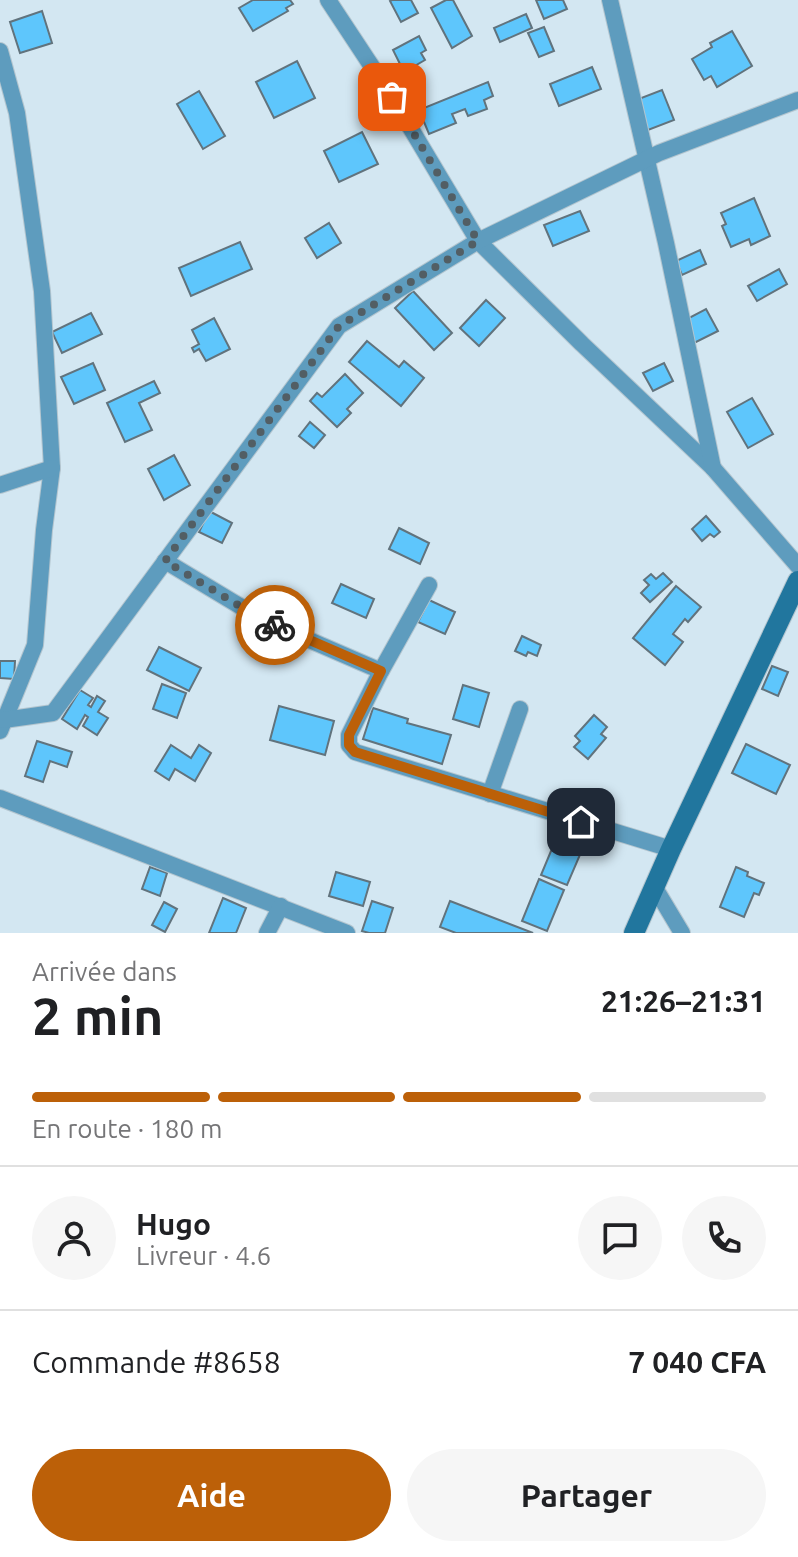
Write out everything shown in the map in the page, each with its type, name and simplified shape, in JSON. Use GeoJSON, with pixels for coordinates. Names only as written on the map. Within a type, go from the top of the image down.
{"type":"FeatureCollection","features":[{"type":"Feature","properties":{"kind":"main road"},"geometry":{"type":"LineString","coordinates":[[634,933],[798,581]]}},
{"type":"Feature","properties":{"kind":"street"},"geometry":{"type":"LineString","coordinates":[[328,0],[392,97],[478,241],[713,468],[798,566]]}},
{"type":"Feature","properties":{"kind":"street"},"geometry":{"type":"LineString","coordinates":[[610,0],[666,243],[713,468]]}},
{"type":"Feature","properties":{"kind":"street"},"geometry":{"type":"LineString","coordinates":[[0,51],[17,113],[42,291],[52,468],[35,645],[2,726]]}},
{"type":"Feature","properties":{"kind":"street"},"geometry":{"type":"LineString","coordinates":[[2,726],[53,713],[339,326],[478,241],[646,159],[798,100]]}},
{"type":"Feature","properties":{"kind":"street"},"geometry":{"type":"LineString","coordinates":[[0,485],[52,468]]}},
{"type":"Feature","properties":{"kind":"street"},"geometry":{"type":"LineString","coordinates":[[165,561],[263,620],[381,671]]}},
{"type":"Feature","properties":{"kind":"street"},"geometry":{"type":"LineString","coordinates":[[429,585],[349,735],[349,745],[355,752],[671,849]]}},
{"type":"Feature","properties":{"kind":"street"},"geometry":{"type":"LineString","coordinates":[[490,794],[520,709]]}},
{"type":"Feature","properties":{"kind":"street"},"geometry":{"type":"LineString","coordinates":[[0,798],[347,933]]}},
{"type":"Feature","properties":{"kind":"street"},"geometry":{"type":"LineString","coordinates":[[655,888],[682,933]]}},
{"type":"Feature","properties":{"kind":"street"},"geometry":{"type":"LineString","coordinates":[[267,933],[281,906]]}},
{"type":"Feature","properties":{"kind":"building"},"geometry":{"type":"Polygon","coordinates":[[[253,0],[290,0],[293,4],[286,8],[288,11],[253,31],[239,8],[253,0]]]}},
{"type":"Feature","properties":{"kind":"building"},"geometry":{"type":"Polygon","coordinates":[[[392,0],[411,0],[418,13],[401,22],[392,0]]]}},
{"type":"Feature","properties":{"kind":"building"},"geometry":{"type":"Polygon","coordinates":[[[453,0],[472,36],[452,48],[431,8],[453,0]]]}},
{"type":"Feature","properties":{"kind":"building"},"geometry":{"type":"Polygon","coordinates":[[[536,0],[563,0],[567,9],[544,19],[536,0]]]}},
{"type":"Feature","properties":{"kind":"building"},"geometry":{"type":"Polygon","coordinates":[[[42,11],[52,43],[20,53],[10,22],[42,11]]]}},
{"type":"Feature","properties":{"kind":"building"},"geometry":{"type":"Polygon","coordinates":[[[526,14],[532,28],[500,42],[494,28],[526,14]]]}},
{"type":"Feature","properties":{"kind":"building"},"geometry":{"type":"Polygon","coordinates":[[[544,27],[554,51],[539,57],[528,33],[544,27]]]}},
{"type":"Feature","properties":{"kind":"building"},"geometry":{"type":"Polygon","coordinates":[[[732,31],[752,66],[717,87],[711,76],[704,80],[692,59],[712,47],[710,43],[732,31]]]}},
{"type":"Feature","properties":{"kind":"building"},"geometry":{"type":"Polygon","coordinates":[[[419,36],[426,50],[421,53],[425,60],[404,72],[393,50],[419,36]]]}},
{"type":"Feature","properties":{"kind":"building"},"geometry":{"type":"Polygon","coordinates":[[[297,61],[315,98],[274,118],[256,82],[297,61]]]}},
{"type":"Feature","properties":{"kind":"building"},"geometry":{"type":"Polygon","coordinates":[[[592,67],[601,89],[559,106],[550,84],[592,67]]]}},
{"type":"Feature","properties":{"kind":"building"},"geometry":{"type":"Polygon","coordinates":[[[488,82],[493,96],[484,100],[487,109],[468,116],[465,109],[452,114],[456,123],[429,134],[419,110],[488,82]]]}},
{"type":"Feature","properties":{"kind":"building"},"geometry":{"type":"Polygon","coordinates":[[[662,90],[674,120],[648,130],[636,100],[662,90]]]}},
{"type":"Feature","properties":{"kind":"building"},"geometry":{"type":"Polygon","coordinates":[[[199,91],[225,136],[203,149],[177,104],[199,91]]]}},
{"type":"Feature","properties":{"kind":"building"},"geometry":{"type":"Polygon","coordinates":[[[362,132],[378,164],[339,182],[324,151],[362,132]]]}},
{"type":"Feature","properties":{"kind":"building"},"geometry":{"type":"Polygon","coordinates":[[[754,198],[770,236],[751,245],[749,239],[731,247],[722,226],[726,224],[721,213],[754,198]]]}},
{"type":"Feature","properties":{"kind":"building"},"geometry":{"type":"Polygon","coordinates":[[[580,211],[589,231],[553,246],[544,225],[580,211]]]}},
{"type":"Feature","properties":{"kind":"building"},"geometry":{"type":"Polygon","coordinates":[[[329,223],[341,243],[317,258],[305,238],[329,223]]]}},
{"type":"Feature","properties":{"kind":"building"},"geometry":{"type":"Polygon","coordinates":[[[240,242],[252,269],[191,296],[179,268],[240,242]]]}},
{"type":"Feature","properties":{"kind":"building"},"geometry":{"type":"Polygon","coordinates":[[[700,250],[706,264],[682,275],[676,261],[700,250]]]}},
{"type":"Feature","properties":{"kind":"building"},"geometry":{"type":"Polygon","coordinates":[[[779,269],[787,284],[757,301],[748,286],[779,269]]]}},
{"type":"Feature","properties":{"kind":"building"},"geometry":{"type":"Polygon","coordinates":[[[413,291],[452,333],[434,350],[395,308],[413,291]]]}},
{"type":"Feature","properties":{"kind":"building"},"geometry":{"type":"Polygon","coordinates":[[[486,300],[505,318],[479,346],[460,328],[486,300]]]}},
{"type":"Feature","properties":{"kind":"building"},"geometry":{"type":"Polygon","coordinates":[[[706,309],[718,331],[692,344],[687,319],[706,309]]]}},
{"type":"Feature","properties":{"kind":"building"},"geometry":{"type":"Polygon","coordinates":[[[91,313],[102,334],[62,353],[52,332],[91,313]]]}},
{"type":"Feature","properties":{"kind":"building"},"geometry":{"type":"Polygon","coordinates":[[[214,318],[230,349],[206,361],[199,349],[194,352],[192,348],[199,344],[192,330],[214,318]]]}},
{"type":"Feature","properties":{"kind":"building"},"geometry":{"type":"Polygon","coordinates":[[[367,341],[399,367],[404,361],[424,378],[401,406],[349,362],[367,341]]]}},
{"type":"Feature","properties":{"kind":"building"},"geometry":{"type":"Polygon","coordinates":[[[93,363],[105,390],[74,404],[61,377],[93,363]]]}},
{"type":"Feature","properties":{"kind":"building"},"geometry":{"type":"Polygon","coordinates":[[[664,363],[673,381],[653,391],[643,373],[664,363]]]}},
{"type":"Feature","properties":{"kind":"building"},"geometry":{"type":"Polygon","coordinates":[[[345,374],[363,393],[347,409],[351,413],[337,427],[310,401],[317,393],[322,397],[345,374]]]}},
{"type":"Feature","properties":{"kind":"building"},"geometry":{"type":"Polygon","coordinates":[[[154,381],[160,393],[139,403],[152,430],[125,442],[107,403],[154,381]]]}},
{"type":"Feature","properties":{"kind":"building"},"geometry":{"type":"Polygon","coordinates":[[[752,398],[773,434],[748,448],[727,412],[752,398]]]}},
{"type":"Feature","properties":{"kind":"building"},"geometry":{"type":"Polygon","coordinates":[[[310,422],[325,435],[314,448],[299,436],[310,422]]]}},
{"type":"Feature","properties":{"kind":"building"},"geometry":{"type":"Polygon","coordinates":[[[174,455],[190,485],[164,500],[148,469],[174,455]]]}},
{"type":"Feature","properties":{"kind":"building"},"geometry":{"type":"Polygon","coordinates":[[[209,511],[232,523],[222,543],[199,532],[209,511]]]}},
{"type":"Feature","properties":{"kind":"building"},"geometry":{"type":"Polygon","coordinates":[[[706,516],[720,532],[714,537],[710,534],[702,541],[692,529],[706,516]]]}},
{"type":"Feature","properties":{"kind":"building"},"geometry":{"type":"Polygon","coordinates":[[[399,528],[429,543],[420,564],[389,549],[399,528]]]}},
{"type":"Feature","properties":{"kind":"building"},"geometry":{"type":"Polygon","coordinates":[[[663,573],[672,582],[650,602],[641,593],[649,585],[644,580],[651,574],[656,579],[663,573]]]}},
{"type":"Feature","properties":{"kind":"building"},"geometry":{"type":"Polygon","coordinates":[[[341,584],[374,599],[366,618],[332,603],[341,584]]]}},
{"type":"Feature","properties":{"kind":"building"},"geometry":{"type":"Polygon","coordinates":[[[676,586],[701,607],[688,622],[685,619],[673,634],[683,642],[665,665],[633,638],[676,586]]]}},
{"type":"Feature","properties":{"kind":"building"},"geometry":{"type":"Polygon","coordinates":[[[429,600],[455,612],[445,634],[418,622],[429,600]]]}},
{"type":"Feature","properties":{"kind":"building"},"geometry":{"type":"Polygon","coordinates":[[[522,636],[541,645],[537,656],[528,652],[526,656],[515,651],[522,636]]]}},
{"type":"Feature","properties":{"kind":"building"},"geometry":{"type":"Polygon","coordinates":[[[159,647],[201,668],[189,691],[147,670],[159,647]]]}},
{"type":"Feature","properties":{"kind":"building"},"geometry":{"type":"Polygon","coordinates":[[[0,661],[15,661],[14,679],[0,678],[0,661]]]}},
{"type":"Feature","properties":{"kind":"building"},"geometry":{"type":"Polygon","coordinates":[[[772,666],[788,672],[778,696],[762,689],[772,666]]]}},
{"type":"Feature","properties":{"kind":"building"},"geometry":{"type":"Polygon","coordinates":[[[162,684],[186,693],[177,718],[153,709],[162,684]]]}},
{"type":"Feature","properties":{"kind":"building"},"geometry":{"type":"Polygon","coordinates":[[[463,685],[489,693],[479,727],[453,719],[463,685]]]}},
{"type":"Feature","properties":{"kind":"building"},"geometry":{"type":"Polygon","coordinates":[[[80,690],[93,698],[88,705],[91,707],[97,696],[105,701],[98,712],[108,718],[97,735],[83,726],[88,717],[85,715],[77,729],[62,719],[80,690]]]}},
{"type":"Feature","properties":{"kind":"building"},"geometry":{"type":"Polygon","coordinates":[[[279,706],[334,721],[325,755],[270,740],[279,706]]]}},
{"type":"Feature","properties":{"kind":"building"},"geometry":{"type":"Polygon","coordinates":[[[373,708],[408,719],[407,723],[451,735],[442,764],[363,739],[373,708]]]}},
{"type":"Feature","properties":{"kind":"building"},"geometry":{"type":"Polygon","coordinates":[[[594,715],[607,727],[601,734],[606,738],[588,759],[574,747],[580,741],[575,736],[594,715]]]}},
{"type":"Feature","properties":{"kind":"building"},"geometry":{"type":"Polygon","coordinates":[[[37,741],[72,752],[67,767],[50,761],[43,782],[25,776],[37,741]]]}},
{"type":"Feature","properties":{"kind":"building"},"geometry":{"type":"Polygon","coordinates":[[[746,744],[790,765],[776,794],[732,773],[746,744]]]}},
{"type":"Feature","properties":{"kind":"building"},"geometry":{"type":"Polygon","coordinates":[[[171,745],[191,758],[199,745],[211,753],[195,781],[175,769],[169,780],[155,771],[171,745]]]}},
{"type":"Feature","properties":{"kind":"building"},"geometry":{"type":"Polygon","coordinates":[[[556,839],[582,850],[567,885],[541,875],[556,839]]]}},
{"type":"Feature","properties":{"kind":"building"},"geometry":{"type":"Polygon","coordinates":[[[150,867],[167,873],[160,896],[142,889],[150,867]]]}},
{"type":"Feature","properties":{"kind":"building"},"geometry":{"type":"Polygon","coordinates":[[[736,867],[764,883],[759,895],[754,893],[744,917],[720,907],[736,867]]]}},
{"type":"Feature","properties":{"kind":"building"},"geometry":{"type":"Polygon","coordinates":[[[336,872],[370,882],[363,906],[329,896],[336,872]]]}},
{"type":"Feature","properties":{"kind":"building"},"geometry":{"type":"Polygon","coordinates":[[[539,879],[564,890],[547,931],[522,921],[539,879]]]}},
{"type":"Feature","properties":{"kind":"building"},"geometry":{"type":"Polygon","coordinates":[[[223,898],[246,908],[236,933],[209,933],[223,898]]]}},
{"type":"Feature","properties":{"kind":"building"},"geometry":{"type":"Polygon","coordinates":[[[372,901],[393,908],[385,933],[362,931],[372,901]]]}},
{"type":"Feature","properties":{"kind":"building"},"geometry":{"type":"Polygon","coordinates":[[[450,901],[533,933],[456,933],[440,927],[450,901]]]}},
{"type":"Feature","properties":{"kind":"building"},"geometry":{"type":"Polygon","coordinates":[[[164,902],[177,909],[165,932],[152,925],[164,902]]]}},
{"type":"Feature","properties":{"kind":"way so far"},"geometry":{"type":"LineString","coordinates":[[275,625],[165,561],[339,326],[478,241],[392,97]]}},
{"type":"Feature","properties":{"kind":"route"},"geometry":{"type":"LineString","coordinates":[[275,625],[381,671],[349,735],[349,745],[355,752],[581,822]]}}]}
